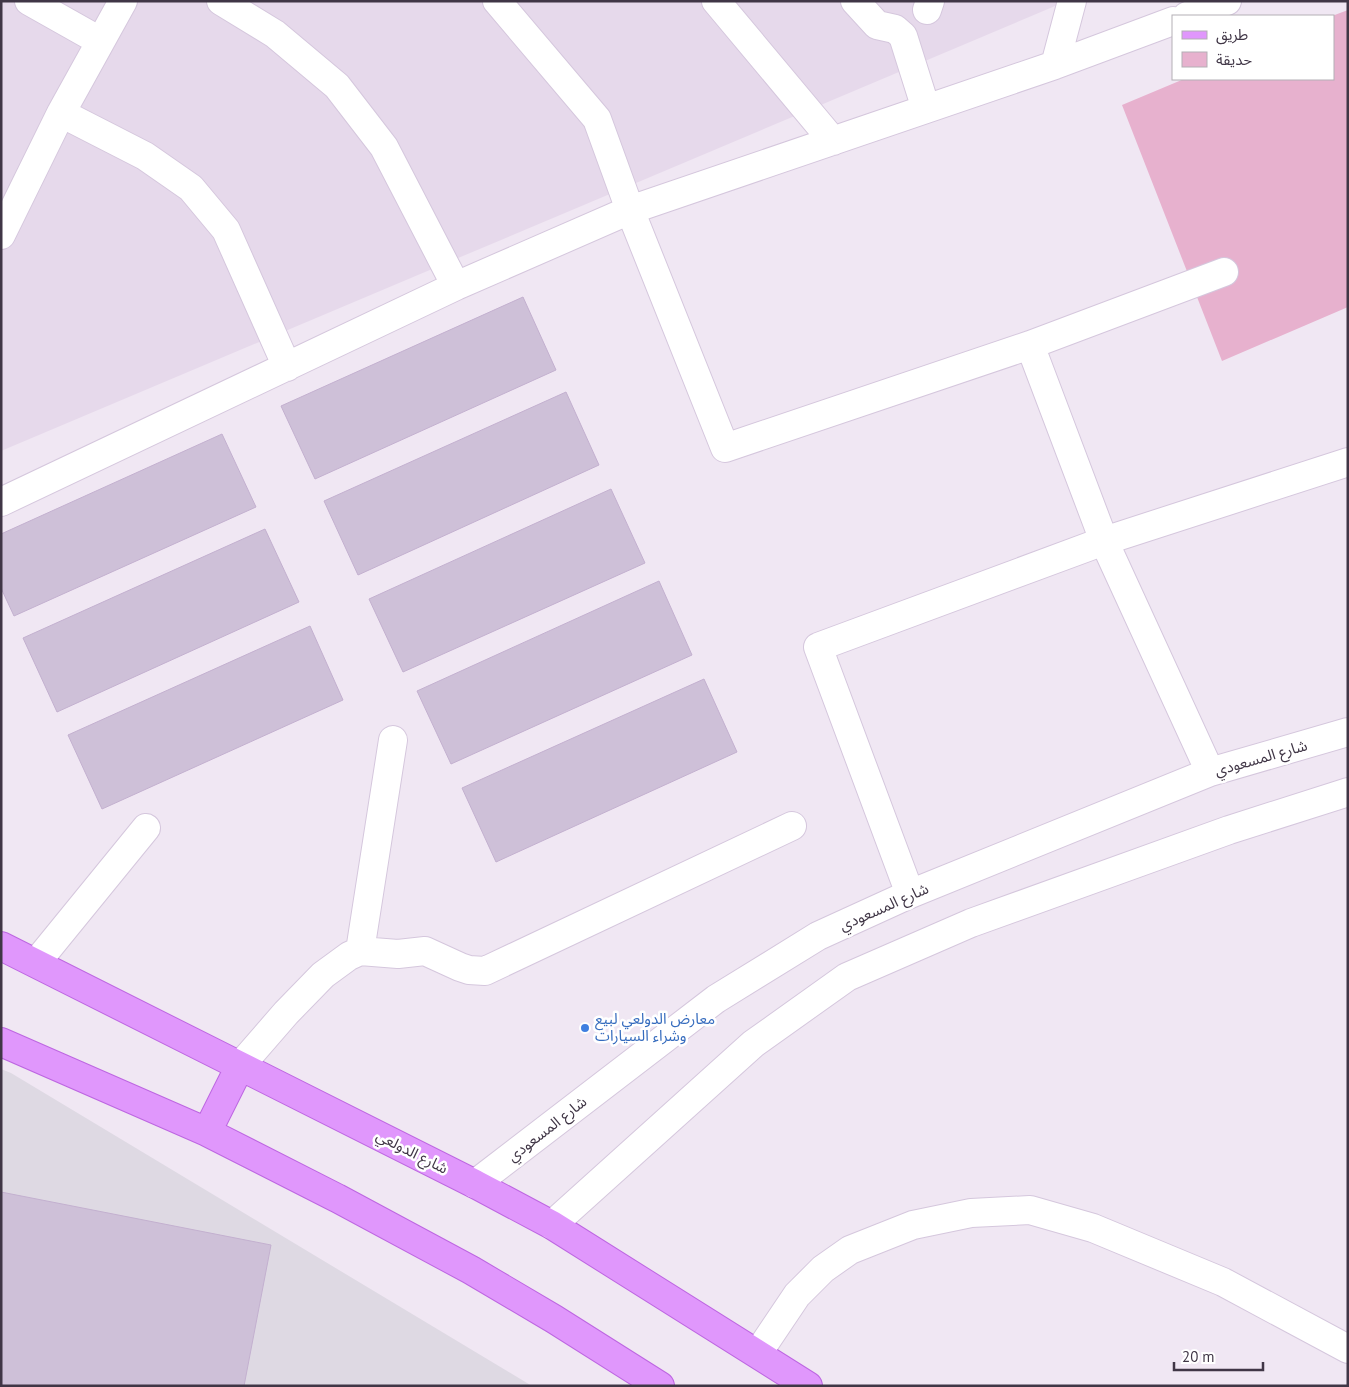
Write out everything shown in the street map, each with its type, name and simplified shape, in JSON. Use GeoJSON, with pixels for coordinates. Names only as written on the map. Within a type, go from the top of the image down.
{"type":"FeatureCollection","features":[{"type":"Feature","properties":{"kind":"main road","name":"شارع الدولعي"},"geometry":{"type":"LineString","coordinates":[[1,946],[476,1184],[552,1225],[808,1386]]}},
{"type":"Feature","properties":{"kind":"main road"},"geometry":{"type":"LineString","coordinates":[[1,1042],[207,1132],[338,1198],[471,1270],[554,1319],[660,1386]]}},
{"type":"Feature","properties":{"kind":"main road"},"geometry":{"type":"LineString","coordinates":[[207,1132],[240,1066]]}},
{"type":"Feature","properties":{"kind":"street"},"geometry":{"type":"LineString","coordinates":[[29,1],[100,41]]}},
{"type":"Feature","properties":{"kind":"street"},"geometry":{"type":"LineString","coordinates":[[1,235],[61,113],[123,1]]}},
{"type":"Feature","properties":{"kind":"street"},"geometry":{"type":"LineString","coordinates":[[221,1],[275,34],[337,86],[384,147],[456,286]]}},
{"type":"Feature","properties":{"kind":"street"},"geometry":{"type":"LineString","coordinates":[[497,1],[597,119],[630,210],[725,448],[1030,346],[1224,272]]}},
{"type":"Feature","properties":{"kind":"street"},"geometry":{"type":"LineString","coordinates":[[716,1],[833,141]]}},
{"type":"Feature","properties":{"kind":"street"},"geometry":{"type":"LineString","coordinates":[[856,1],[878,25],[895,29],[904,36],[926,109]]}},
{"type":"Feature","properties":{"kind":"street"},"geometry":{"type":"LineString","coordinates":[[1055,65],[1072,1]]}},
{"type":"Feature","properties":{"kind":"street"},"geometry":{"type":"LineString","coordinates":[[1189,15],[1227,1]]}},
{"type":"Feature","properties":{"kind":"street"},"geometry":{"type":"LineString","coordinates":[[1,502],[456,286],[630,210],[1055,65],[1172,21]]}},
{"type":"Feature","properties":{"kind":"street"},"geometry":{"type":"LineString","coordinates":[[61,113],[145,156],[190,188],[226,230],[287,367]]}},
{"type":"Feature","properties":{"kind":"street"},"geometry":{"type":"LineString","coordinates":[[1030,346],[1104,541],[1210,772]]}},
{"type":"Feature","properties":{"kind":"street"},"geometry":{"type":"LineString","coordinates":[[910,894],[818,647],[1104,541],[1348,462]]}},
{"type":"Feature","properties":{"kind":"street","name":"شارع المسعودي"},"geometry":{"type":"LineString","coordinates":[[476,1184],[716,999],[818,936],[910,894],[1210,772],[1348,732]]}},
{"type":"Feature","properties":{"kind":"street"},"geometry":{"type":"LineString","coordinates":[[360,951],[393,740]]}},
{"type":"Feature","properties":{"kind":"street"},"geometry":{"type":"LineString","coordinates":[[552,1225],[753,1044],[846,977],[971,924],[1229,830],[1348,792]]}},
{"type":"Feature","properties":{"kind":"street"},"geometry":{"type":"LineString","coordinates":[[240,1066],[286,1013],[323,975],[349,956],[360,951],[398,954],[425,951],[469,970],[486,971],[792,826]]}},
{"type":"Feature","properties":{"kind":"street"},"geometry":{"type":"LineString","coordinates":[[36,963],[146,828]]}},
{"type":"Feature","properties":{"kind":"street"},"geometry":{"type":"LineString","coordinates":[[758,1353],[797,1295],[822,1269],[850,1250],[913,1225],[971,1212],[1030,1210],[1093,1228],[1224,1282],[1348,1349]]}},
{"type":"Feature","properties":{"kind":"shaded area"},"geometry":{"type":"Polygon","coordinates":[[[1,1],[1067,1],[1,451],[1,1]]]}},
{"type":"Feature","properties":{"kind":"shaded area"},"geometry":{"type":"Polygon","coordinates":[[[1,1069],[11,1073],[532,1386],[1,1386],[1,1069]]]}},
{"type":"Feature","properties":{"kind":"green space"},"geometry":{"type":"Polygon","coordinates":[[[1348,10],[1348,307],[1222,361],[1122,105],[1182,80],[1334,80],[1334,15],[1348,10]]]}},
{"type":"Feature","properties":{"kind":"building"},"geometry":{"type":"Polygon","coordinates":[[[523,297],[556,370],[315,479],[281,406],[523,297]]]}},
{"type":"Feature","properties":{"kind":"building"},"geometry":{"type":"Polygon","coordinates":[[[566,392],[599,465],[358,575],[324,501],[566,392]]]}},
{"type":"Feature","properties":{"kind":"building"},"geometry":{"type":"Polygon","coordinates":[[[222,434],[256,507],[14,616],[1,588],[1,534],[222,434]]]}},
{"type":"Feature","properties":{"kind":"building"},"geometry":{"type":"Polygon","coordinates":[[[611,489],[645,563],[403,672],[369,599],[611,489]]]}},
{"type":"Feature","properties":{"kind":"building"},"geometry":{"type":"Polygon","coordinates":[[[265,529],[299,602],[57,712],[23,638],[265,529]]]}},
{"type":"Feature","properties":{"kind":"building"},"geometry":{"type":"Polygon","coordinates":[[[659,581],[692,655],[451,764],[417,691],[659,581]]]}},
{"type":"Feature","properties":{"kind":"building"},"geometry":{"type":"Polygon","coordinates":[[[310,626],[343,700],[102,809],[68,735],[310,626]]]}},
{"type":"Feature","properties":{"kind":"building"},"geometry":{"type":"Polygon","coordinates":[[[704,679],[737,752],[496,862],[462,788],[704,679]]]}},
{"type":"Feature","properties":{"kind":"building"},"geometry":{"type":"Polygon","coordinates":[[[1,1192],[271,1245],[244,1386],[1,1386],[1,1192]]]}},
{"type":"Feature","properties":{"kind":"place","name":"معارض الدولعي لبيع وشراء السيارات"},"geometry":{"type":"Point","coordinates":[585,1028]}}]}
